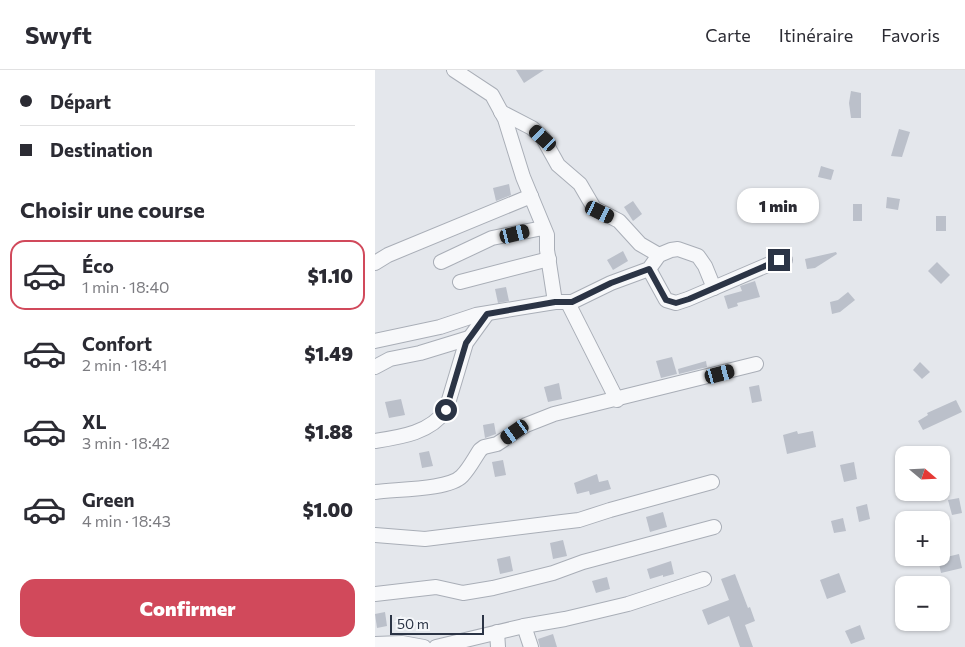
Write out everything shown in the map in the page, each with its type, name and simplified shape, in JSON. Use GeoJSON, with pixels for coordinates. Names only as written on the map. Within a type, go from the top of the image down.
{"type":"FeatureCollection","features":[{"type":"Feature","properties":{"kind":"street"},"geometry":{"type":"LineString","coordinates":[[454,70],[492,95],[501,112],[547,238],[549,259],[561,303],[617,400]]}},
{"type":"Feature","properties":{"kind":"street"},"geometry":{"type":"LineString","coordinates":[[501,112],[532,128],[543,138],[558,165],[580,184],[594,208],[619,221],[640,244],[659,255]]}},
{"type":"Feature","properties":{"kind":"street"},"geometry":{"type":"LineString","coordinates":[[375,263],[388,255],[531,196]]}},
{"type":"Feature","properties":{"kind":"street"},"geometry":{"type":"LineString","coordinates":[[441,262],[493,238],[543,228]]}},
{"type":"Feature","properties":{"kind":"street"},"geometry":{"type":"LineString","coordinates":[[375,341],[440,326],[464,318],[561,303],[649,269],[659,255],[671,250],[678,249],[694,254],[702,261],[714,288]]}},
{"type":"Feature","properties":{"kind":"street"},"geometry":{"type":"LineString","coordinates":[[460,282],[549,259]]}},
{"type":"Feature","properties":{"kind":"street"},"geometry":{"type":"LineString","coordinates":[[649,269],[668,301],[676,303],[779,260],[785,260]]}},
{"type":"Feature","properties":{"kind":"street"},"geometry":{"type":"LineString","coordinates":[[375,441],[395,438],[422,430],[441,417],[446,410],[463,351],[469,338],[487,314]]}},
{"type":"Feature","properties":{"kind":"street"},"geometry":{"type":"LineString","coordinates":[[375,367],[390,359],[420,353],[469,338]]}},
{"type":"Feature","properties":{"kind":"street"},"geometry":{"type":"LineString","coordinates":[[375,492],[395,489],[421,489],[452,483],[462,477],[484,447],[497,444],[526,425],[554,414],[617,400],[756,364]]}},
{"type":"Feature","properties":{"kind":"street"},"geometry":{"type":"LineString","coordinates":[[375,534],[425,538],[510,530],[579,520],[712,482]]}},
{"type":"Feature","properties":{"kind":"street"},"geometry":{"type":"LineString","coordinates":[[375,594],[436,586],[463,593],[493,588],[553,573],[583,562],[714,527]]}},
{"type":"Feature","properties":{"kind":"street"},"geometry":{"type":"LineString","coordinates":[[436,647],[628,604],[704,579]]}},
{"type":"Feature","properties":{"kind":"street"},"geometry":{"type":"LineString","coordinates":[[523,626],[531,647]]}},
{"type":"Feature","properties":{"kind":"street"},"geometry":{"type":"LineString","coordinates":[[497,632],[498,647]]}},
{"type":"Feature","properties":{"kind":"street"},"geometry":{"type":"LineString","coordinates":[[375,644],[391,642],[424,647]]}},
{"type":"Feature","properties":{"kind":"building"},"geometry":{"type":"Polygon","coordinates":[[[516,70],[544,70],[524,83],[516,70]]]}},
{"type":"Feature","properties":{"kind":"building"},"geometry":{"type":"Polygon","coordinates":[[[851,91],[861,93],[861,118],[851,118],[849,103],[851,91]]]}},
{"type":"Feature","properties":{"kind":"building"},"geometry":{"type":"Polygon","coordinates":[[[899,129],[910,132],[902,157],[891,156],[899,129]]]}},
{"type":"Feature","properties":{"kind":"building"},"geometry":{"type":"Polygon","coordinates":[[[821,166],[834,170],[831,180],[818,177],[821,166]]]}},
{"type":"Feature","properties":{"kind":"building"},"geometry":{"type":"Polygon","coordinates":[[[509,184],[511,195],[496,201],[493,188],[509,184]]]}},
{"type":"Feature","properties":{"kind":"building"},"geometry":{"type":"Polygon","coordinates":[[[887,197],[900,199],[898,210],[886,208],[887,197]]]}},
{"type":"Feature","properties":{"kind":"building"},"geometry":{"type":"Polygon","coordinates":[[[633,201],[642,214],[633,221],[624,207],[633,201]]]}},
{"type":"Feature","properties":{"kind":"building"},"geometry":{"type":"Polygon","coordinates":[[[853,204],[862,204],[862,221],[853,221],[853,204]]]}},
{"type":"Feature","properties":{"kind":"building"},"geometry":{"type":"Polygon","coordinates":[[[936,216],[946,216],[946,231],[936,231],[936,216]]]}},
{"type":"Feature","properties":{"kind":"building"},"geometry":{"type":"Polygon","coordinates":[[[623,251],[628,261],[613,270],[607,260],[623,251]]]}},
{"type":"Feature","properties":{"kind":"building"},"geometry":{"type":"Polygon","coordinates":[[[836,252],[837,254],[815,268],[807,269],[805,259],[836,252]]]}},
{"type":"Feature","properties":{"kind":"building"},"geometry":{"type":"Polygon","coordinates":[[[937,262],[950,275],[941,284],[928,271],[937,262]]]}},
{"type":"Feature","properties":{"kind":"building"},"geometry":{"type":"Polygon","coordinates":[[[755,281],[760,297],[737,303],[738,306],[728,309],[724,296],[742,291],[740,286],[755,281]]]}},
{"type":"Feature","properties":{"kind":"building"},"geometry":{"type":"Polygon","coordinates":[[[506,287],[509,301],[498,303],[495,289],[506,287]]]}},
{"type":"Feature","properties":{"kind":"building"},"geometry":{"type":"Polygon","coordinates":[[[848,292],[855,300],[840,312],[832,314],[830,302],[838,300],[848,292]]]}},
{"type":"Feature","properties":{"kind":"building"},"geometry":{"type":"Polygon","coordinates":[[[672,357],[677,374],[661,378],[656,361],[672,357]]]}},
{"type":"Feature","properties":{"kind":"building"},"geometry":{"type":"Polygon","coordinates":[[[706,361],[707,367],[679,374],[678,369],[706,361]]]}},
{"type":"Feature","properties":{"kind":"building"},"geometry":{"type":"Polygon","coordinates":[[[920,362],[930,372],[922,379],[913,370],[920,362]]]}},
{"type":"Feature","properties":{"kind":"building"},"geometry":{"type":"Polygon","coordinates":[[[559,383],[562,399],[548,402],[544,387],[559,383]]]}},
{"type":"Feature","properties":{"kind":"building"},"geometry":{"type":"Polygon","coordinates":[[[759,385],[762,401],[752,403],[749,387],[759,385]]]}},
{"type":"Feature","properties":{"kind":"building"},"geometry":{"type":"Polygon","coordinates":[[[401,399],[405,415],[389,418],[385,402],[401,399]]]}},
{"type":"Feature","properties":{"kind":"building"},"geometry":{"type":"Polygon","coordinates":[[[956,400],[962,412],[923,430],[918,421],[928,415],[927,413],[956,400]]]}},
{"type":"Feature","properties":{"kind":"building"},"geometry":{"type":"Polygon","coordinates":[[[494,423],[496,434],[485,438],[483,425],[494,423]]]}},
{"type":"Feature","properties":{"kind":"building"},"geometry":{"type":"Polygon","coordinates":[[[797,431],[798,434],[813,431],[816,447],[787,454],[783,435],[797,431]]]}},
{"type":"Feature","properties":{"kind":"building"},"geometry":{"type":"Polygon","coordinates":[[[429,451],[433,466],[422,468],[419,453],[429,451]]]}},
{"type":"Feature","properties":{"kind":"building"},"geometry":{"type":"Polygon","coordinates":[[[503,460],[506,475],[495,477],[492,462],[503,460]]]}},
{"type":"Feature","properties":{"kind":"building"},"geometry":{"type":"Polygon","coordinates":[[[854,462],[857,479],[844,482],[840,465],[854,462]]]}},
{"type":"Feature","properties":{"kind":"building"},"geometry":{"type":"Polygon","coordinates":[[[597,474],[599,482],[608,480],[611,489],[590,495],[589,491],[577,494],[574,483],[597,474]]]}},
{"type":"Feature","properties":{"kind":"building"},"geometry":{"type":"Polygon","coordinates":[[[959,498],[962,513],[952,515],[948,501],[959,498]]]}},
{"type":"Feature","properties":{"kind":"building"},"geometry":{"type":"Polygon","coordinates":[[[867,504],[870,519],[859,522],[856,507],[867,504]]]}},
{"type":"Feature","properties":{"kind":"building"},"geometry":{"type":"Polygon","coordinates":[[[663,512],[667,527],[650,532],[646,517],[663,512]]]}},
{"type":"Feature","properties":{"kind":"building"},"geometry":{"type":"Polygon","coordinates":[[[843,518],[846,531],[834,533],[831,521],[843,518]]]}},
{"type":"Feature","properties":{"kind":"building"},"geometry":{"type":"Polygon","coordinates":[[[563,540],[567,556],[553,559],[550,543],[563,540]]]}},
{"type":"Feature","properties":{"kind":"building"},"geometry":{"type":"Polygon","coordinates":[[[959,554],[962,568],[941,573],[940,566],[950,566],[950,556],[959,554]]]}},
{"type":"Feature","properties":{"kind":"building"},"geometry":{"type":"Polygon","coordinates":[[[510,556],[513,571],[500,574],[497,559],[510,556]]]}},
{"type":"Feature","properties":{"kind":"building"},"geometry":{"type":"Polygon","coordinates":[[[671,561],[674,574],[650,579],[647,569],[671,561]]]}},
{"type":"Feature","properties":{"kind":"building"},"geometry":{"type":"Polygon","coordinates":[[[839,573],[846,592],[827,599],[820,580],[839,573]]]}},
{"type":"Feature","properties":{"kind":"building"},"geometry":{"type":"Polygon","coordinates":[[[735,574],[755,621],[745,625],[753,647],[740,647],[729,616],[708,625],[702,610],[729,600],[721,579],[735,574]]]}},
{"type":"Feature","properties":{"kind":"building"},"geometry":{"type":"Polygon","coordinates":[[[607,577],[610,589],[596,593],[592,581],[607,577]]]}},
{"type":"Feature","properties":{"kind":"building"},"geometry":{"type":"Polygon","coordinates":[[[385,612],[387,626],[377,628],[375,614],[385,612]]]}},
{"type":"Feature","properties":{"kind":"building"},"geometry":{"type":"Polygon","coordinates":[[[860,625],[865,639],[851,644],[845,631],[860,625]]]}},
{"type":"Feature","properties":{"kind":"building"},"geometry":{"type":"Polygon","coordinates":[[[553,634],[557,647],[540,647],[538,639],[553,634]]]}},
{"type":"Feature","properties":{"kind":"route"},"geometry":{"type":"LineString","coordinates":[[446,410],[466,343],[487,314],[555,302],[572,302],[611,283],[649,269],[666,300],[676,303],[779,260]]}}]}
